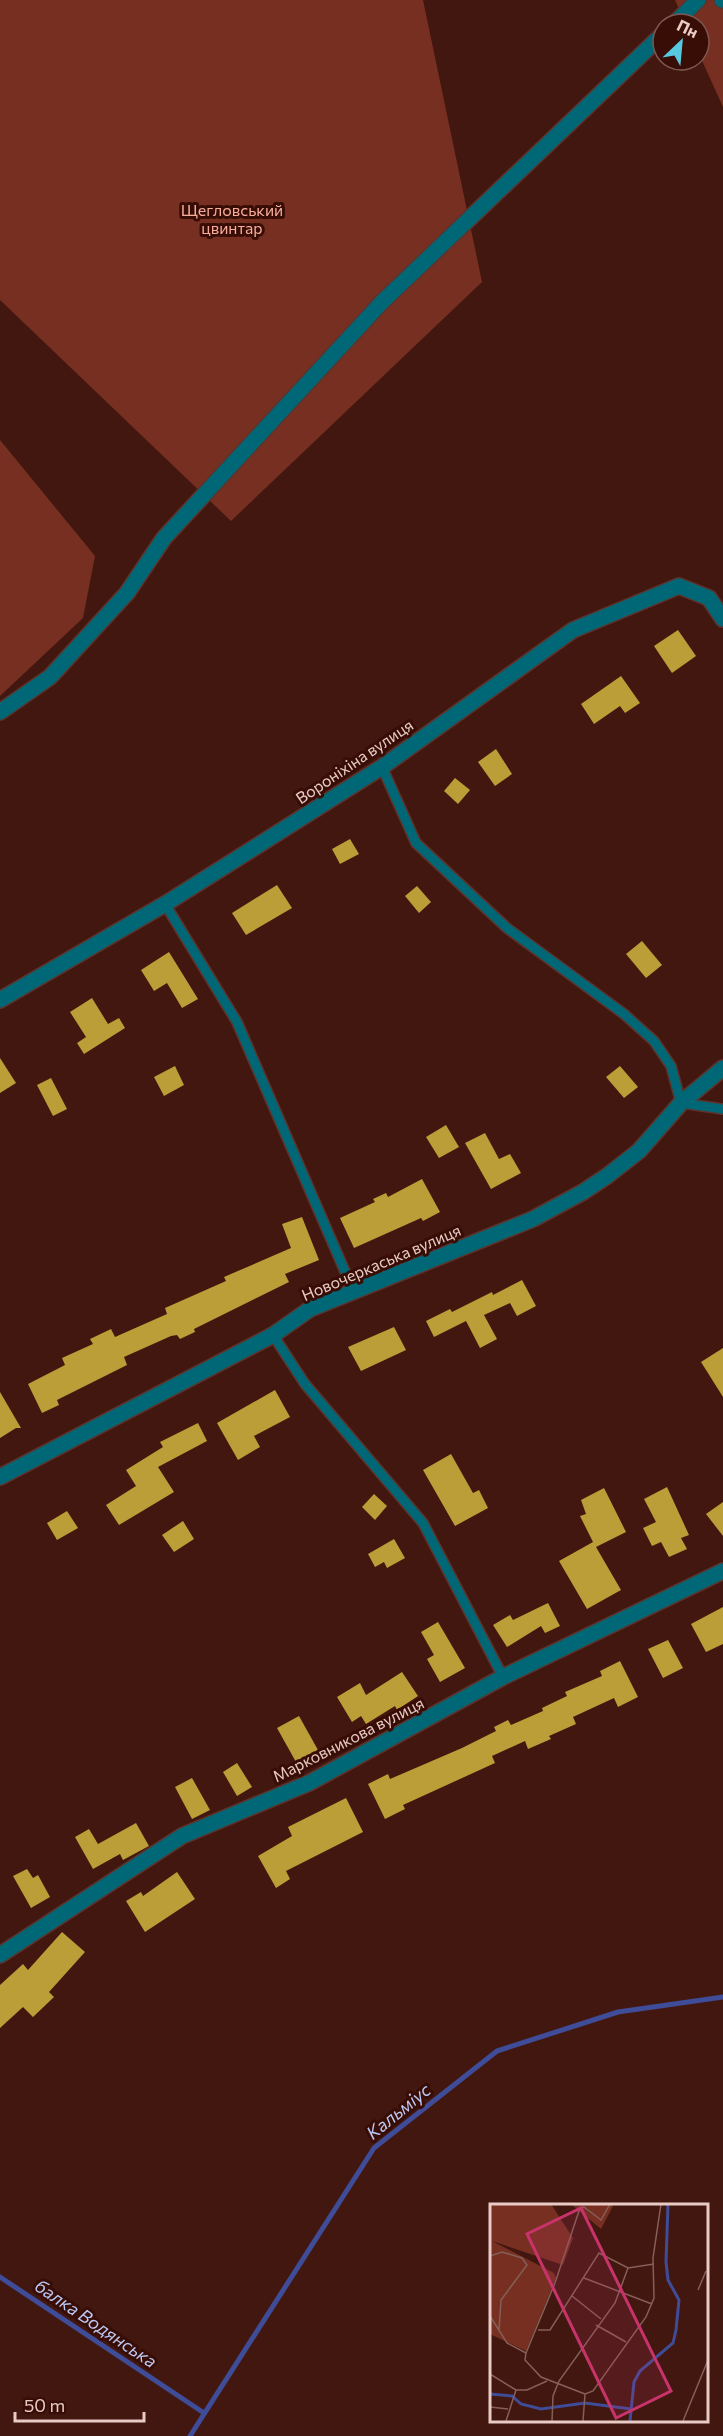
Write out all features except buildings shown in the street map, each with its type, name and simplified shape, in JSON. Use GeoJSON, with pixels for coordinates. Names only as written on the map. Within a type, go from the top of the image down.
{"type":"FeatureCollection","features":[{"type":"Feature","properties":{"kind":"street"},"geometry":{"type":"LineString","coordinates":[[686,12],[698,0]]}},
{"type":"Feature","properties":{"kind":"street"},"geometry":{"type":"LineString","coordinates":[[0,712],[50,677],[127,593],[164,537],[382,302],[651,45]]}},
{"type":"Feature","properties":{"kind":"street","name":"Вороніхіна вулиця"},"geometry":{"type":"LineString","coordinates":[[0,1000],[165,904],[382,767],[573,630],[679,586],[709,598],[723,619]]}},
{"type":"Feature","properties":{"kind":"street","name":"Новочеркаська вулиця"},"geometry":{"type":"LineString","coordinates":[[0,1477],[273,1335],[310,1309],[533,1219],[583,1192],[639,1151],[681,1102],[723,1068]]}},
{"type":"Feature","properties":{"kind":"street","name":"Марковникова вулиця"},"geometry":{"type":"LineString","coordinates":[[0,1955],[182,1836],[309,1782],[503,1677],[723,1571]]}},
{"type":"Feature","properties":{"kind":"lane"},"geometry":{"type":"LineString","coordinates":[[382,767],[416,843],[507,928],[624,1014],[654,1041],[671,1066],[681,1102],[723,1109]]}},
{"type":"Feature","properties":{"kind":"lane"},"geometry":{"type":"LineString","coordinates":[[165,904],[237,1022],[353,1290]]}},
{"type":"Feature","properties":{"kind":"lane"},"geometry":{"type":"LineString","coordinates":[[273,1335],[305,1384],[423,1523],[503,1677]]}},
{"type":"Feature","properties":{"kind":"green space","name":"Щегловський цвинтар"},"geometry":{"type":"Polygon","coordinates":[[[0,0],[423,0],[482,282],[231,521],[0,300],[0,0]]]}},
{"type":"Feature","properties":{"kind":"green space"},"geometry":{"type":"Polygon","coordinates":[[[675,0],[723,0],[723,107],[707,72],[711,72],[711,12],[680,12],[675,0]]]}},
{"type":"Feature","properties":{"kind":"green space"},"geometry":{"type":"Polygon","coordinates":[[[0,440],[95,556],[83,618],[0,696],[0,440]]]}},
{"type":"Feature","properties":{"kind":"waterway","name":"Кальміус"},"geometry":{"type":"LineString","coordinates":[[190,2436],[374,2148],[497,2051],[618,2012],[723,1997]]}},
{"type":"Feature","properties":{"kind":"waterway","name":"балка Водянська"},"geometry":{"type":"LineString","coordinates":[[0,2277],[204,2413]]}}]}
